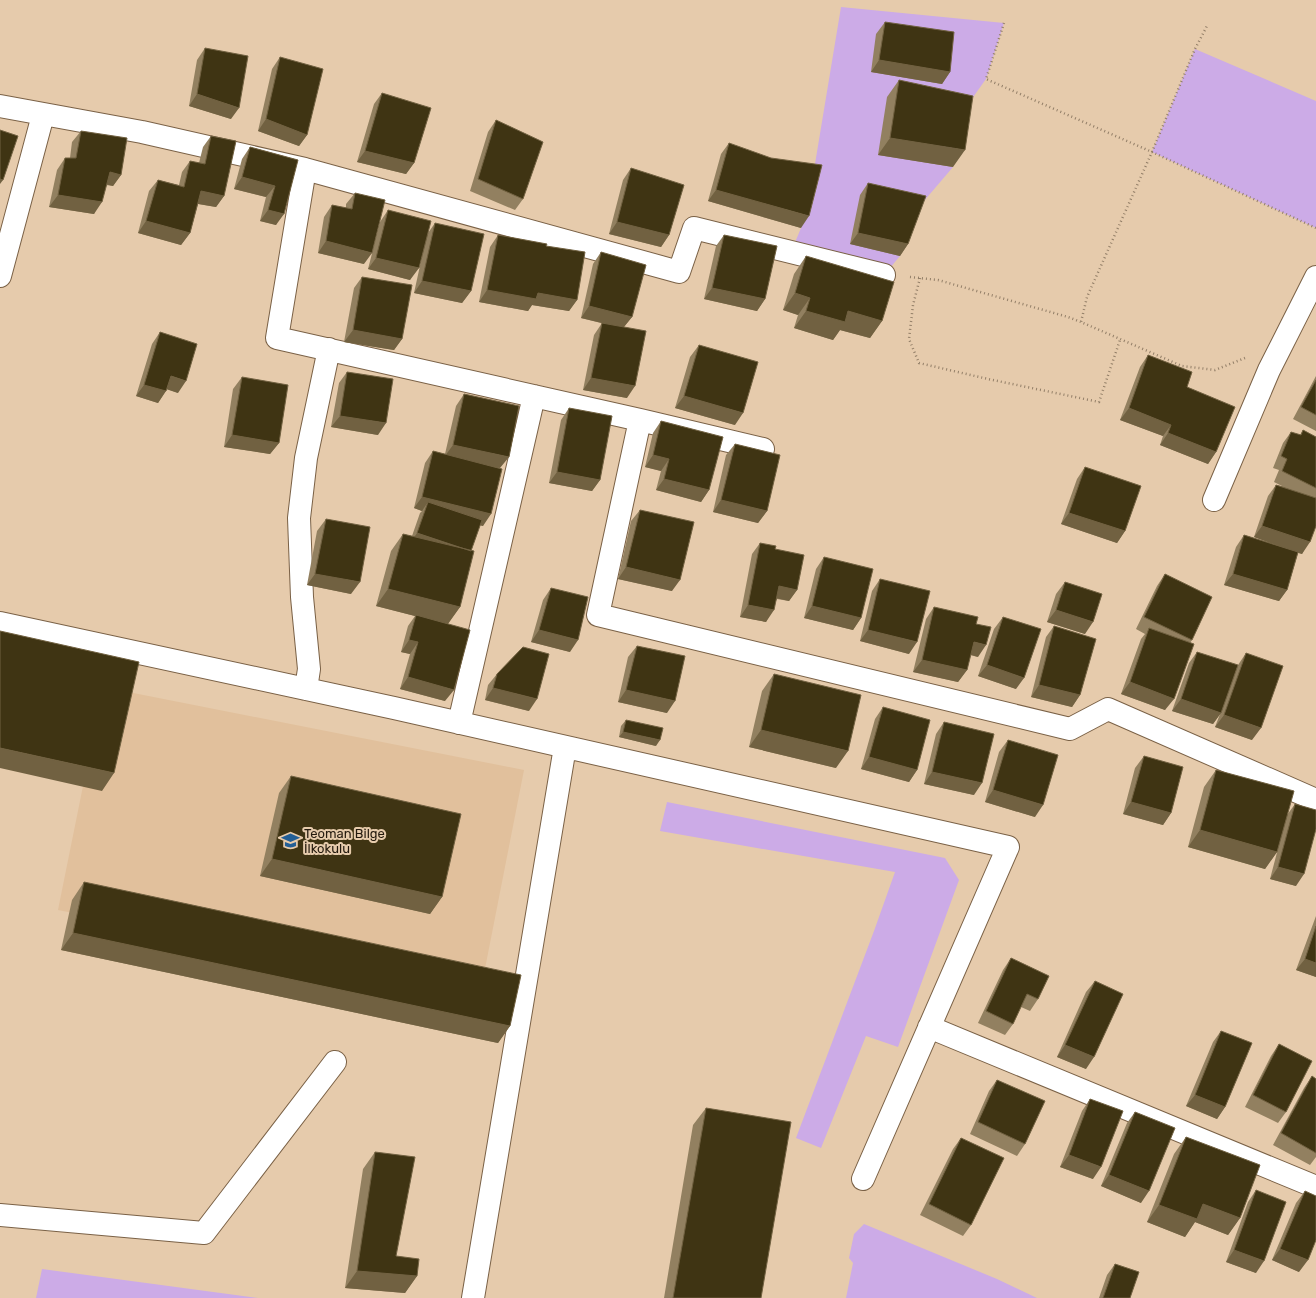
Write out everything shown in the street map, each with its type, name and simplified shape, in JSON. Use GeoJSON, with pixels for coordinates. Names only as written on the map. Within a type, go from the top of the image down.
{"type":"FeatureCollection","features":[{"type":"Feature","properties":{"kind":"street"},"geometry":{"type":"LineString","coordinates":[[0,106],[142,132],[305,169],[679,272],[694,228],[884,275]]}},
{"type":"Feature","properties":{"kind":"street"},"geometry":{"type":"LineString","coordinates":[[0,276],[43,115]]}},
{"type":"Feature","properties":{"kind":"street"},"geometry":{"type":"LineString","coordinates":[[305,169],[277,338],[763,449]]}},
{"type":"Feature","properties":{"kind":"street"},"geometry":{"type":"LineString","coordinates":[[1214,500],[1268,370],[1316,277]]}},
{"type":"Feature","properties":{"kind":"street"},"geometry":{"type":"LineString","coordinates":[[306,689],[309,669],[302,597],[299,518],[306,458],[329,349]]}},
{"type":"Feature","properties":{"kind":"street"},"geometry":{"type":"LineString","coordinates":[[459,723],[534,396]]}},
{"type":"Feature","properties":{"kind":"street"},"geometry":{"type":"LineString","coordinates":[[640,420],[598,615],[1070,729],[1108,709],[1316,800]]}},
{"type":"Feature","properties":{"kind":"street"},"geometry":{"type":"LineString","coordinates":[[0,623],[306,689],[1008,847],[863,1179]]}},
{"type":"Feature","properties":{"kind":"street"},"geometry":{"type":"LineString","coordinates":[[473,1298],[565,747]]}},
{"type":"Feature","properties":{"kind":"street"},"geometry":{"type":"LineString","coordinates":[[929,1027],[1316,1187]]}},
{"type":"Feature","properties":{"kind":"street"},"geometry":{"type":"LineString","coordinates":[[0,1215],[204,1233],[335,1062]]}},
{"type":"Feature","properties":{"kind":"path"},"geometry":{"type":"LineString","coordinates":[[1004,24],[986,79],[1152,152],[1316,228]]}},
{"type":"Feature","properties":{"kind":"path"},"geometry":{"type":"LineString","coordinates":[[1081,322],[1087,297],[1152,152],[1195,49],[1208,24]]}},
{"type":"Feature","properties":{"kind":"path"},"geometry":{"type":"LineString","coordinates":[[884,275],[938,280],[1068,317],[1182,366],[1215,370],[1244,357],[1268,370]]}},
{"type":"Feature","properties":{"kind":"path"},"geometry":{"type":"LineString","coordinates":[[920,278],[913,305],[909,339],[919,363],[1099,402],[1120,340]]}},
{"type":"Feature","properties":{"kind":"shaded area"},"geometry":{"type":"Polygon","coordinates":[[[841,7],[1004,23],[986,79],[961,114],[953,167],[918,208],[900,256],[884,275],[791,252],[801,228],[813,176],[841,7]]]}},
{"type":"Feature","properties":{"kind":"shaded area"},"geometry":{"type":"Polygon","coordinates":[[[1195,49],[1316,101],[1316,228],[1152,152],[1195,49]]]}},
{"type":"Feature","properties":{"kind":"shaded area","name":"Teoman Bilge İlkokulu"},"geometry":{"type":"Polygon","coordinates":[[[103,687],[524,770],[480,994],[58,910],[103,687]]]}},
{"type":"Feature","properties":{"kind":"shaded area"},"geometry":{"type":"Polygon","coordinates":[[[667,802],[945,858],[959,880],[898,1047],[866,1036],[821,1148],[796,1138],[895,872],[660,831],[667,802]]]}},
{"type":"Feature","properties":{"kind":"shaded area"},"geometry":{"type":"Polygon","coordinates":[[[864,1224],[997,1279],[1037,1298],[846,1298],[853,1263],[849,1258],[854,1234],[864,1224]]]}},
{"type":"Feature","properties":{"kind":"shaded area"},"geometry":{"type":"Polygon","coordinates":[[[42,1269],[258,1298],[36,1298],[42,1269]]]}},
{"type":"Feature","properties":{"kind":"building"},"geometry":{"type":"Polygon","coordinates":[[[885,22],[954,32],[950,72],[879,60],[885,22]]]}},
{"type":"Feature","properties":{"kind":"building"},"geometry":{"type":"Polygon","coordinates":[[[205,48],[248,56],[239,108],[197,94],[205,48]]]}},
{"type":"Feature","properties":{"kind":"building"},"geometry":{"type":"Polygon","coordinates":[[[280,57],[323,69],[307,135],[266,119],[280,57]]]}},
{"type":"Feature","properties":{"kind":"building"},"geometry":{"type":"Polygon","coordinates":[[[899,80],[973,96],[965,150],[890,138],[899,80]]]}},
{"type":"Feature","properties":{"kind":"building"},"geometry":{"type":"Polygon","coordinates":[[[382,93],[431,108],[414,163],[365,151],[382,93]]]}},
{"type":"Feature","properties":{"kind":"building"},"geometry":{"type":"Polygon","coordinates":[[[496,120],[543,142],[523,199],[478,179],[496,120]]]}},
{"type":"Feature","properties":{"kind":"building"},"geometry":{"type":"Polygon","coordinates":[[[0,130],[18,136],[3,180],[0,179],[0,130]]]}},
{"type":"Feature","properties":{"kind":"building"},"geometry":{"type":"Polygon","coordinates":[[[81,131],[127,138],[121,175],[110,172],[102,202],[58,195],[65,158],[76,158],[81,131]]]}},
{"type":"Feature","properties":{"kind":"building"},"geometry":{"type":"Polygon","coordinates":[[[211,136],[236,141],[224,196],[201,191],[190,233],[146,221],[158,180],[184,187],[190,161],[205,164],[211,136]]]}},
{"type":"Feature","properties":{"kind":"building"},"geometry":{"type":"Polygon","coordinates":[[[729,143],[771,158],[822,165],[809,216],[716,190],[729,143]]]}},
{"type":"Feature","properties":{"kind":"building"},"geometry":{"type":"Polygon","coordinates":[[[250,147],[298,160],[284,214],[268,210],[275,186],[242,177],[250,147]]]}},
{"type":"Feature","properties":{"kind":"building"},"geometry":{"type":"Polygon","coordinates":[[[631,168],[684,185],[669,235],[617,222],[631,168]]]}},
{"type":"Feature","properties":{"kind":"building"},"geometry":{"type":"Polygon","coordinates":[[[868,183],[926,196],[908,244],[858,233],[868,183]]]}},
{"type":"Feature","properties":{"kind":"building"},"geometry":{"type":"Polygon","coordinates":[[[355,193],[385,200],[372,253],[326,241],[332,205],[352,209],[355,193]]]}},
{"type":"Feature","properties":{"kind":"building"},"geometry":{"type":"Polygon","coordinates":[[[388,210],[431,221],[419,268],[376,258],[388,210]]]}},
{"type":"Feature","properties":{"kind":"building"},"geometry":{"type":"Polygon","coordinates":[[[435,223],[484,234],[471,291],[422,281],[435,223]]]}},
{"type":"Feature","properties":{"kind":"building"},"geometry":{"type":"Polygon","coordinates":[[[498,235],[547,244],[546,246],[585,252],[577,300],[538,293],[536,299],[487,290],[498,235]]]}},
{"type":"Feature","properties":{"kind":"building"},"geometry":{"type":"Polygon","coordinates":[[[724,235],[777,246],[765,299],[712,288],[724,235]]]}},
{"type":"Feature","properties":{"kind":"building"},"geometry":{"type":"Polygon","coordinates":[[[601,252],[646,265],[632,317],[589,306],[601,252]]]}},
{"type":"Feature","properties":{"kind":"building"},"geometry":{"type":"Polygon","coordinates":[[[806,256],[894,282],[882,321],[848,311],[845,322],[806,311],[810,298],[795,293],[806,256]]]}},
{"type":"Feature","properties":{"kind":"building"},"geometry":{"type":"Polygon","coordinates":[[[362,277],[412,285],[402,339],[353,330],[362,277]]]}},
{"type":"Feature","properties":{"kind":"building"},"geometry":{"type":"Polygon","coordinates":[[[602,323],[646,331],[635,386],[591,378],[602,323]]]}},
{"type":"Feature","properties":{"kind":"building"},"geometry":{"type":"Polygon","coordinates":[[[160,332],[197,344],[186,381],[171,376],[166,391],[144,385],[160,332]]]}},
{"type":"Feature","properties":{"kind":"building"},"geometry":{"type":"Polygon","coordinates":[[[699,345],[758,362],[743,413],[684,396],[699,345]]]}},
{"type":"Feature","properties":{"kind":"building"},"geometry":{"type":"Polygon","coordinates":[[[1148,355],[1192,372],[1187,387],[1235,407],[1216,452],[1168,433],[1171,425],[1129,408],[1148,355]]]}},
{"type":"Feature","properties":{"kind":"building"},"geometry":{"type":"Polygon","coordinates":[[[347,372],[393,379],[386,423],[340,416],[347,372]]]}},
{"type":"Feature","properties":{"kind":"building"},"geometry":{"type":"Polygon","coordinates":[[[242,377],[288,385],[279,443],[232,435],[242,377]]]}},
{"type":"Feature","properties":{"kind":"building"},"geometry":{"type":"Polygon","coordinates":[[[1316,380],[1316,415],[1301,407],[1316,380]]]}},
{"type":"Feature","properties":{"kind":"building"},"geometry":{"type":"Polygon","coordinates":[[[464,394],[519,406],[509,457],[453,445],[464,394]]]}},
{"type":"Feature","properties":{"kind":"building"},"geometry":{"type":"Polygon","coordinates":[[[569,408],[612,416],[600,480],[557,472],[569,408]]]}},
{"type":"Feature","properties":{"kind":"building"},"geometry":{"type":"Polygon","coordinates":[[[661,421],[723,437],[709,490],[664,479],[669,459],[653,455],[661,421]]]}},
{"type":"Feature","properties":{"kind":"building"},"geometry":{"type":"Polygon","coordinates":[[[1303,430],[1316,437],[1316,488],[1282,471],[1287,459],[1281,456],[1291,432],[1301,435],[1303,430]]]}},
{"type":"Feature","properties":{"kind":"building"},"geometry":{"type":"Polygon","coordinates":[[[735,444],[780,455],[767,511],[721,500],[735,444]]]}},
{"type":"Feature","properties":{"kind":"building"},"geometry":{"type":"Polygon","coordinates":[[[433,451],[502,469],[491,514],[422,497],[433,451]]]}},
{"type":"Feature","properties":{"kind":"building"},"geometry":{"type":"Polygon","coordinates":[[[1085,467],[1141,486],[1125,531],[1069,513],[1085,467]]]}},
{"type":"Feature","properties":{"kind":"building"},"geometry":{"type":"Polygon","coordinates":[[[1276,485],[1316,498],[1316,526],[1310,542],[1262,526],[1276,485]]]}},
{"type":"Feature","properties":{"kind":"building"},"geometry":{"type":"Polygon","coordinates":[[[428,502],[482,520],[471,551],[417,533],[428,502]]]}},
{"type":"Feature","properties":{"kind":"building"},"geometry":{"type":"Polygon","coordinates":[[[640,510],[694,522],[680,580],[626,567],[640,510]]]}},
{"type":"Feature","properties":{"kind":"building"},"geometry":{"type":"Polygon","coordinates":[[[326,519],[370,527],[360,582],[315,574],[326,519]]]}},
{"type":"Feature","properties":{"kind":"building"},"geometry":{"type":"Polygon","coordinates":[[[403,534],[474,551],[460,607],[388,589],[403,534]]]}},
{"type":"Feature","properties":{"kind":"building"},"geometry":{"type":"Polygon","coordinates":[[[1244,535],[1298,552],[1287,590],[1233,574],[1244,535]]]}},
{"type":"Feature","properties":{"kind":"building"},"geometry":{"type":"Polygon","coordinates":[[[760,543],[776,546],[775,549],[804,555],[797,590],[779,586],[774,610],[748,605],[760,543]]]}},
{"type":"Feature","properties":{"kind":"building"},"geometry":{"type":"Polygon","coordinates":[[[824,557],[873,569],[861,618],[812,606],[824,557]]]}},
{"type":"Feature","properties":{"kind":"building"},"geometry":{"type":"Polygon","coordinates":[[[1165,574],[1212,597],[1192,640],[1144,617],[1165,574]]]}},
{"type":"Feature","properties":{"kind":"building"},"geometry":{"type":"Polygon","coordinates":[[[880,579],[930,591],[917,642],[868,630],[880,579]]]}},
{"type":"Feature","properties":{"kind":"building"},"geometry":{"type":"Polygon","coordinates":[[[1065,582],[1102,594],[1093,622],[1056,610],[1065,582]]]}},
{"type":"Feature","properties":{"kind":"building"},"geometry":{"type":"Polygon","coordinates":[[[551,588],[588,597],[578,640],[539,630],[551,588]]]}},
{"type":"Feature","properties":{"kind":"building"},"geometry":{"type":"Polygon","coordinates":[[[934,607],[978,617],[976,624],[991,627],[986,645],[974,642],[967,670],[922,660],[934,607]]]}},
{"type":"Feature","properties":{"kind":"building"},"geometry":{"type":"Polygon","coordinates":[[[416,615],[470,630],[454,690],[408,677],[418,642],[409,640],[416,615]]]}},
{"type":"Feature","properties":{"kind":"building"},"geometry":{"type":"Polygon","coordinates":[[[1003,617],[1041,629],[1024,678],[987,665],[1003,617]]]}},
{"type":"Feature","properties":{"kind":"building"},"geometry":{"type":"Polygon","coordinates":[[[1054,626],[1096,639],[1080,695],[1039,685],[1054,626]]]}},
{"type":"Feature","properties":{"kind":"building"},"geometry":{"type":"Polygon","coordinates":[[[1149,628],[1194,644],[1174,699],[1130,682],[1149,628]]]}},
{"type":"Feature","properties":{"kind":"building"},"geometry":{"type":"Polygon","coordinates":[[[0,631],[139,662],[114,773],[0,748],[0,631]]]}},
{"type":"Feature","properties":{"kind":"building"},"geometry":{"type":"Polygon","coordinates":[[[637,646],[685,656],[675,701],[626,690],[637,646]]]}},
{"type":"Feature","properties":{"kind":"building"},"geometry":{"type":"Polygon","coordinates":[[[523,647],[549,654],[537,699],[493,688],[497,674],[523,647]]]}},
{"type":"Feature","properties":{"kind":"building"},"geometry":{"type":"Polygon","coordinates":[[[1197,652],[1238,665],[1221,713],[1181,699],[1197,652]]]}},
{"type":"Feature","properties":{"kind":"building"},"geometry":{"type":"Polygon","coordinates":[[[1246,653],[1283,666],[1261,728],[1224,715],[1246,653]]]}},
{"type":"Feature","properties":{"kind":"building"},"geometry":{"type":"Polygon","coordinates":[[[774,674],[861,695],[848,751],[761,730],[774,674]]]}},
{"type":"Feature","properties":{"kind":"building"},"geometry":{"type":"Polygon","coordinates":[[[883,707],[930,720],[917,770],[869,757],[883,707]]]}},
{"type":"Feature","properties":{"kind":"building"},"geometry":{"type":"Polygon","coordinates":[[[626,720],[663,728],[660,740],[623,732],[626,720]]]}},
{"type":"Feature","properties":{"kind":"building"},"geometry":{"type":"Polygon","coordinates":[[[944,722],[994,734],[982,783],[932,772],[944,722]]]}},
{"type":"Feature","properties":{"kind":"building"},"geometry":{"type":"Polygon","coordinates":[[[1008,740],[1058,755],[1043,805],[993,790],[1008,740]]]}},
{"type":"Feature","properties":{"kind":"building"},"geometry":{"type":"Polygon","coordinates":[[[1144,756],[1183,767],[1171,813],[1131,802],[1144,756]]]}},
{"type":"Feature","properties":{"kind":"building"},"geometry":{"type":"Polygon","coordinates":[[[1216,770],[1294,791],[1277,852],[1200,830],[1216,770]]]}},
{"type":"Feature","properties":{"kind":"building"},"geometry":{"type":"Polygon","coordinates":[[[291,776],[461,814],[442,897],[272,859],[291,776]]]}},
{"type":"Feature","properties":{"kind":"building"},"geometry":{"type":"Polygon","coordinates":[[[1295,804],[1316,810],[1316,829],[1304,874],[1278,867],[1295,804]]]}},
{"type":"Feature","properties":{"kind":"building"},"geometry":{"type":"Polygon","coordinates":[[[84,882],[521,975],[510,1026],[73,933],[84,882]]]}},
{"type":"Feature","properties":{"kind":"building"},"geometry":{"type":"Polygon","coordinates":[[[1316,926],[1316,963],[1305,959],[1316,926]]]}},
{"type":"Feature","properties":{"kind":"building"},"geometry":{"type":"Polygon","coordinates":[[[1011,958],[1049,976],[1038,999],[1027,994],[1013,1024],[986,1011],[1011,958]]]}},
{"type":"Feature","properties":{"kind":"building"},"geometry":{"type":"Polygon","coordinates":[[[1095,981],[1123,994],[1094,1057],[1065,1045],[1095,981]]]}},
{"type":"Feature","properties":{"kind":"building"},"geometry":{"type":"Polygon","coordinates":[[[1221,1031],[1252,1043],[1225,1107],[1195,1095],[1221,1031]]]}},
{"type":"Feature","properties":{"kind":"building"},"geometry":{"type":"Polygon","coordinates":[[[1279,1044],[1312,1061],[1286,1112],[1253,1095],[1279,1044]]]}},
{"type":"Feature","properties":{"kind":"building"},"geometry":{"type":"Polygon","coordinates":[[[1312,1076],[1316,1079],[1316,1153],[1281,1133],[1312,1076]]]}},
{"type":"Feature","properties":{"kind":"building"},"geometry":{"type":"Polygon","coordinates":[[[997,1080],[1045,1101],[1025,1144],[978,1122],[997,1080]]]}},
{"type":"Feature","properties":{"kind":"building"},"geometry":{"type":"Polygon","coordinates":[[[1090,1099],[1123,1111],[1101,1167],[1069,1155],[1090,1099]]]}},
{"type":"Feature","properties":{"kind":"building"},"geometry":{"type":"Polygon","coordinates":[[[706,1108],[791,1122],[761,1298],[673,1298],[706,1108]]]}},
{"type":"Feature","properties":{"kind":"building"},"geometry":{"type":"Polygon","coordinates":[[[1135,1112],[1175,1128],[1149,1191],[1109,1175],[1135,1112]]]}},
{"type":"Feature","properties":{"kind":"building"},"geometry":{"type":"Polygon","coordinates":[[[1186,1137],[1260,1165],[1240,1218],[1203,1204],[1197,1219],[1159,1205],[1186,1137]]]}},
{"type":"Feature","properties":{"kind":"building"},"geometry":{"type":"Polygon","coordinates":[[[961,1138],[1004,1158],[971,1225],[929,1204],[961,1138]]]}},
{"type":"Feature","properties":{"kind":"building"},"geometry":{"type":"Polygon","coordinates":[[[375,1152],[415,1157],[396,1256],[419,1259],[417,1276],[357,1271],[375,1152]]]}},
{"type":"Feature","properties":{"kind":"building"},"geometry":{"type":"Polygon","coordinates":[[[1256,1190],[1286,1202],[1264,1261],[1234,1250],[1256,1190]]]}},
{"type":"Feature","properties":{"kind":"building"},"geometry":{"type":"Polygon","coordinates":[[[1305,1191],[1316,1196],[1316,1240],[1308,1260],[1280,1249],[1305,1191]]]}},
{"type":"Feature","properties":{"kind":"building"},"geometry":{"type":"Polygon","coordinates":[[[1115,1264],[1139,1272],[1130,1298],[1103,1298],[1115,1264]]]}},
{"type":"Feature","properties":{"kind":"place","name":"Teoman Bilge İlkokulu"},"geometry":{"type":"Point","coordinates":[291,840]}}]}
